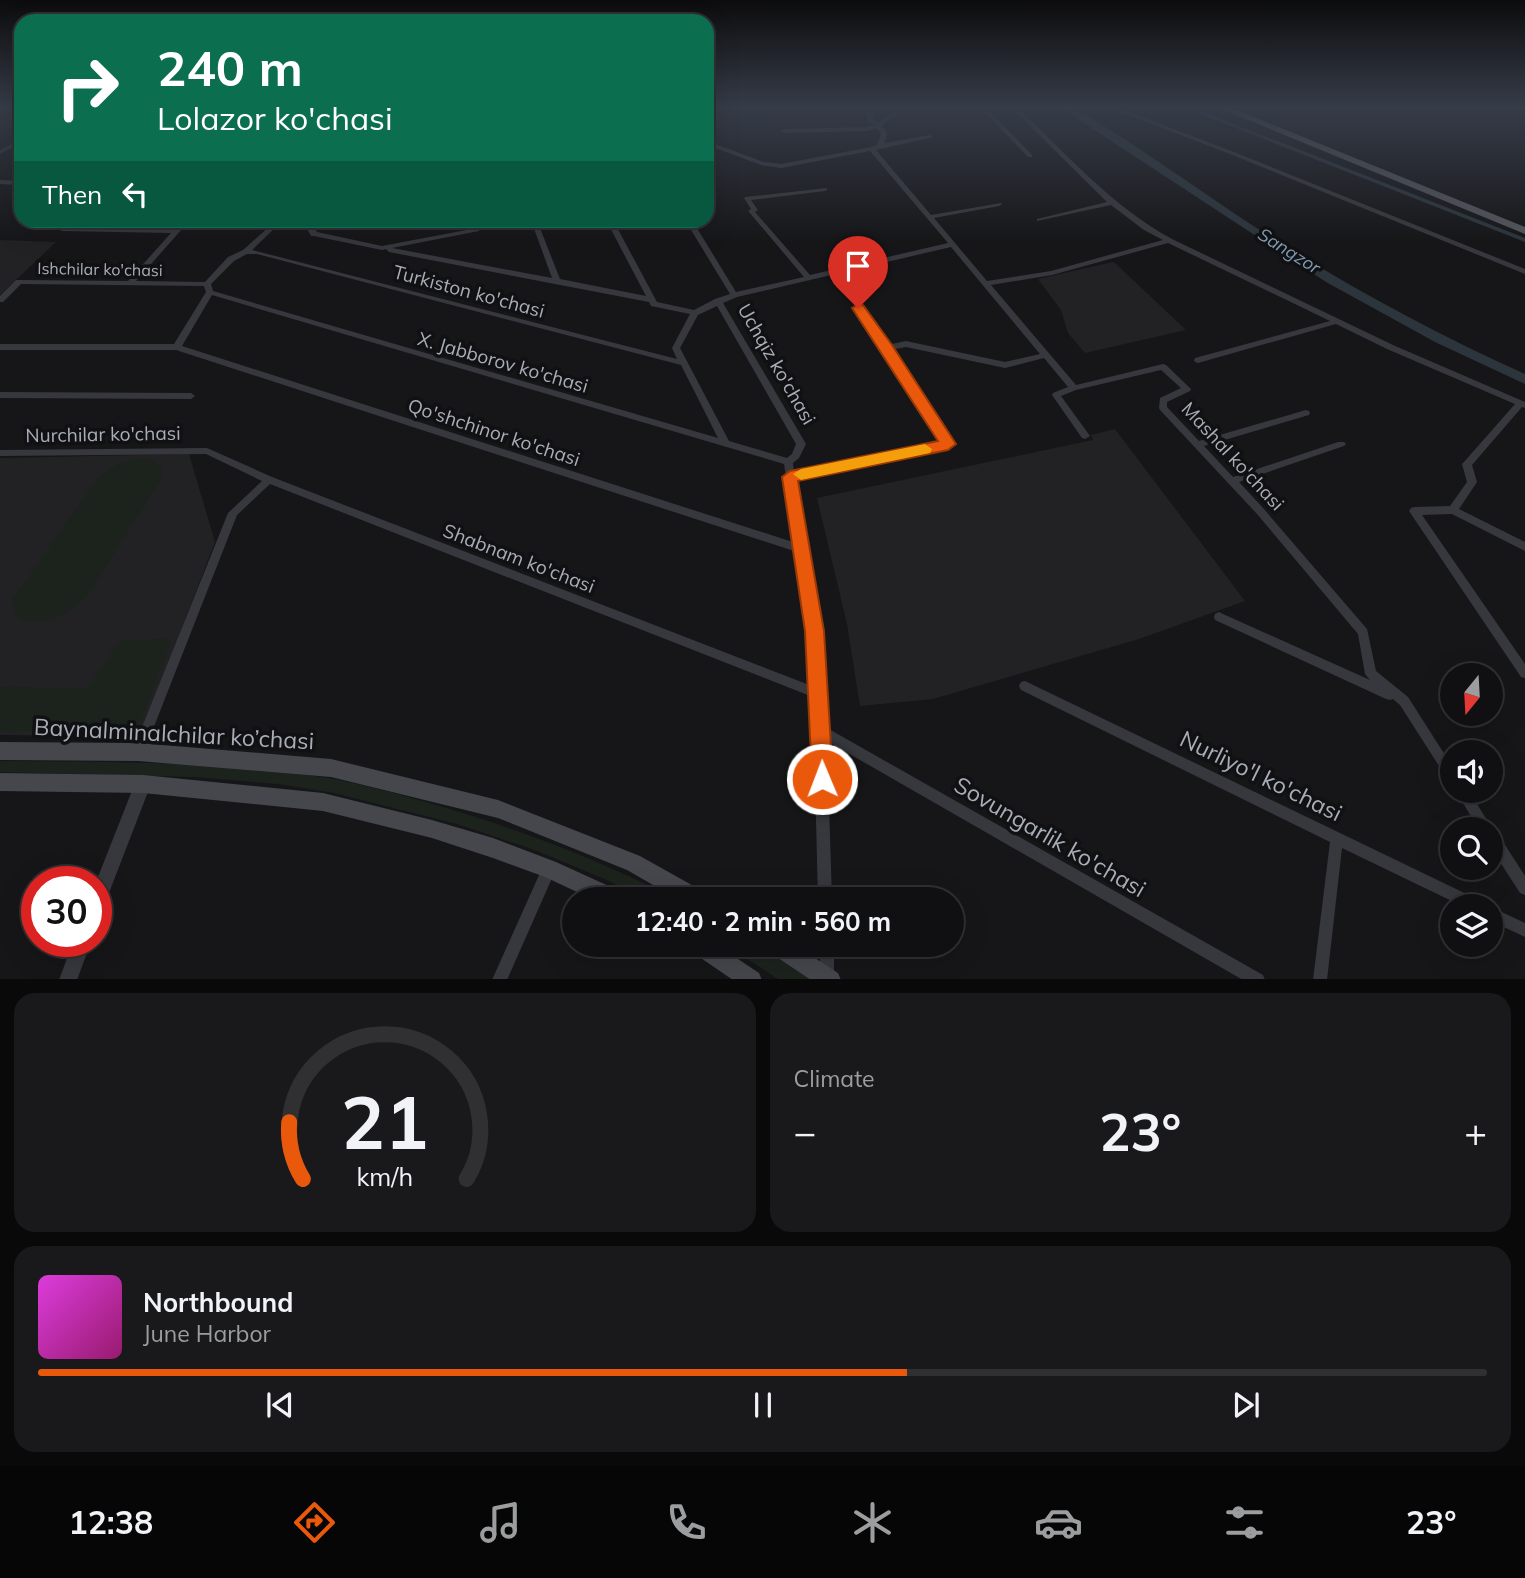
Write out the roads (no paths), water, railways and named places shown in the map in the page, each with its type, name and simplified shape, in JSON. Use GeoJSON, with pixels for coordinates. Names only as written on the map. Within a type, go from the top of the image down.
{"type":"FeatureCollection","features":[{"type":"Feature","properties":{"kind":"main road"},"geometry":{"type":"LineString","coordinates":[[1331,152],[1525,231]]}},
{"type":"Feature","properties":{"kind":"main road"},"geometry":{"type":"LineString","coordinates":[[1344,152],[1525,225]]}},
{"type":"Feature","properties":{"kind":"main road","name":"Baynalminalchilar ko’chasi"},"geometry":{"type":"LineString","coordinates":[[0,751],[138,752],[331,768],[498,809],[633,863],[676,887]]}},
{"type":"Feature","properties":{"kind":"main road"},"geometry":{"type":"LineString","coordinates":[[0,782],[142,784],[323,802],[432,829],[549,869],[588,887]]}},
{"type":"Feature","properties":{"kind":"main road"},"geometry":{"type":"LineString","coordinates":[[718,957],[752,979]]}},
{"type":"Feature","properties":{"kind":"main road"},"geometry":{"type":"LineString","coordinates":[[795,957],[829,979]]}},
{"type":"Feature","properties":{"kind":"street"},"geometry":{"type":"LineString","coordinates":[[732,152],[763,164],[781,166],[853,152]]}},
{"type":"Feature","properties":{"kind":"street"},"geometry":{"type":"LineString","coordinates":[[880,152],[930,217],[1074,388],[1056,395],[1085,436]]}},
{"type":"Feature","properties":{"kind":"street"},"geometry":{"type":"LineString","coordinates":[[1026,152],[1030,156]]}},
{"type":"Feature","properties":{"kind":"street"},"geometry":{"type":"LineString","coordinates":[[1060,152],[1146,229],[1336,322],[1523,404],[1467,464],[1472,482],[1454,510]]}},
{"type":"Feature","properties":{"kind":"street"},"geometry":{"type":"LineString","coordinates":[[1229,152],[1525,272]]}},
{"type":"Feature","properties":{"kind":"street"},"geometry":{"type":"LineString","coordinates":[[808,277],[751,211],[755,210],[747,198],[825,189]]}},
{"type":"Feature","properties":{"kind":"street"},"geometry":{"type":"LineString","coordinates":[[1039,220],[1114,202]]}},
{"type":"Feature","properties":{"kind":"street"},"geometry":{"type":"LineString","coordinates":[[930,217],[999,204]]}},
{"type":"Feature","properties":{"kind":"street"},"geometry":{"type":"LineString","coordinates":[[130,283],[180,228]]}},
{"type":"Feature","properties":{"kind":"street"},"geometry":{"type":"LineString","coordinates":[[0,347],[177,347],[209,288],[231,259],[246,252],[271,228]]}},
{"type":"Feature","properties":{"kind":"street"},"geometry":{"type":"LineString","coordinates":[[311,228],[314,234],[652,300]]}},
{"type":"Feature","properties":{"kind":"street"},"geometry":{"type":"LineString","coordinates":[[537,228],[557,281]]}},
{"type":"Feature","properties":{"kind":"street"},"geometry":{"type":"LineString","coordinates":[[613,228],[654,304],[695,313]]}},
{"type":"Feature","properties":{"kind":"street","name":"Uchqiz ko'chasi"},"geometry":{"type":"LineString","coordinates":[[693,228],[734,295]]}},
{"type":"Feature","properties":{"kind":"street"},"geometry":{"type":"LineString","coordinates":[[62,229],[178,231]]}},
{"type":"Feature","properties":{"kind":"street"},"geometry":{"type":"LineString","coordinates":[[382,248],[477,230]]}},
{"type":"Feature","properties":{"kind":"street"},"geometry":{"type":"LineString","coordinates":[[986,284],[1052,273],[1169,241]]}},
{"type":"Feature","properties":{"kind":"street"},"geometry":{"type":"LineString","coordinates":[[726,444],[676,348],[695,313],[734,295],[953,244]]}},
{"type":"Feature","properties":{"kind":"street","name":"Turkiston ko'chasi"},"geometry":{"type":"LineString","coordinates":[[246,252],[257,252],[684,363]]}},
{"type":"Feature","properties":{"kind":"street","name":"Ishchilar ko'chasi"},"geometry":{"type":"LineString","coordinates":[[0,300],[19,282],[130,283],[209,288]]}},
{"type":"Feature","properties":{"kind":"street","name":"X. Jabborov ko'chasi"},"geometry":{"type":"LineString","coordinates":[[209,288],[788,461]]}},
{"type":"Feature","properties":{"kind":"street","name":"Uchqiz ko'chasi"},"geometry":{"type":"LineString","coordinates":[[718,301],[801,444],[796,456],[788,461],[815,631],[820,694],[825,887]]}},
{"type":"Feature","properties":{"kind":"street"},"geometry":{"type":"LineString","coordinates":[[790,477],[948,444],[887,348],[858,308]]}},
{"type":"Feature","properties":{"kind":"street"},"geometry":{"type":"LineString","coordinates":[[1198,360],[1336,322]]}},
{"type":"Feature","properties":{"kind":"street"},"geometry":{"type":"LineString","coordinates":[[887,348],[906,344],[1005,365],[1046,355]]}},
{"type":"Feature","properties":{"kind":"street","name":"Qo'shchinor ko'chasi"},"geometry":{"type":"LineString","coordinates":[[177,347],[801,549]]}},
{"type":"Feature","properties":{"kind":"street","name":"Mashal ko'chasi"},"geometry":{"type":"LineString","coordinates":[[1074,388],[1163,367],[1187,389],[1167,396],[1163,400],[1163,408],[1231,481],[1363,632],[1371,674],[1404,701],[1440,757]]}},
{"type":"Feature","properties":{"kind":"street","name":"Nurchilar ko'chasi"},"geometry":{"type":"LineString","coordinates":[[0,396],[191,396]]}},
{"type":"Feature","properties":{"kind":"street"},"geometry":{"type":"LineString","coordinates":[[1197,445],[1306,413]]}},
{"type":"Feature","properties":{"kind":"street"},"geometry":{"type":"LineString","coordinates":[[1231,481],[1341,444]]}},
{"type":"Feature","properties":{"kind":"street","name":"Nurchilar ko'chasi"},"geometry":{"type":"LineString","coordinates":[[0,453],[207,451]]}},
{"type":"Feature","properties":{"kind":"street","name":"Shabnam ko'chasi"},"geometry":{"type":"LineString","coordinates":[[207,451],[269,480],[820,694]]}},
{"type":"Feature","properties":{"kind":"street"},"geometry":{"type":"LineString","coordinates":[[138,752],[233,513],[269,480]]}},
{"type":"Feature","properties":{"kind":"street"},"geometry":{"type":"LineString","coordinates":[[1525,547],[1454,510],[1414,511],[1525,673]]}},
{"type":"Feature","properties":{"kind":"street"},"geometry":{"type":"LineString","coordinates":[[1219,617],[1404,701]]}},
{"type":"Feature","properties":{"kind":"street","name":"Nurliyo'l ko'chasi"},"geometry":{"type":"LineString","coordinates":[[1025,686],[1451,894]]}},
{"type":"Feature","properties":{"kind":"street","name":"Sovungarlik ko'chasi"},"geometry":{"type":"LineString","coordinates":[[821,731],[1258,979]]}},
{"type":"Feature","properties":{"kind":"street"},"geometry":{"type":"LineString","coordinates":[[111,866],[142,784]]}},
{"type":"Feature","properties":{"kind":"street"},"geometry":{"type":"LineString","coordinates":[[1320,979],[1337,838]]}},
{"type":"Feature","properties":{"kind":"street"},"geometry":{"type":"LineString","coordinates":[[1503,854],[1525,888]]}},
{"type":"Feature","properties":{"kind":"street"},"geometry":{"type":"LineString","coordinates":[[499,979],[549,869]]}},
{"type":"Feature","properties":{"kind":"street"},"geometry":{"type":"LineString","coordinates":[[1503,920],[1525,930]]}},
{"type":"Feature","properties":{"kind":"street"},"geometry":{"type":"LineString","coordinates":[[68,979],[76,957]]}},
{"type":"Feature","properties":{"kind":"street"},"geometry":{"type":"LineString","coordinates":[[828,957],[829,979]]}},
{"type":"Feature","properties":{"kind":"waterway","name":"Sangzor"},"geometry":{"type":"LineString","coordinates":[[1138,152],[1330,279],[1440,339],[1525,379]]}},
{"type":"Feature","properties":{"kind":"waterway"},"geometry":{"type":"LineString","coordinates":[[1300,152],[1525,240]]}}]}
